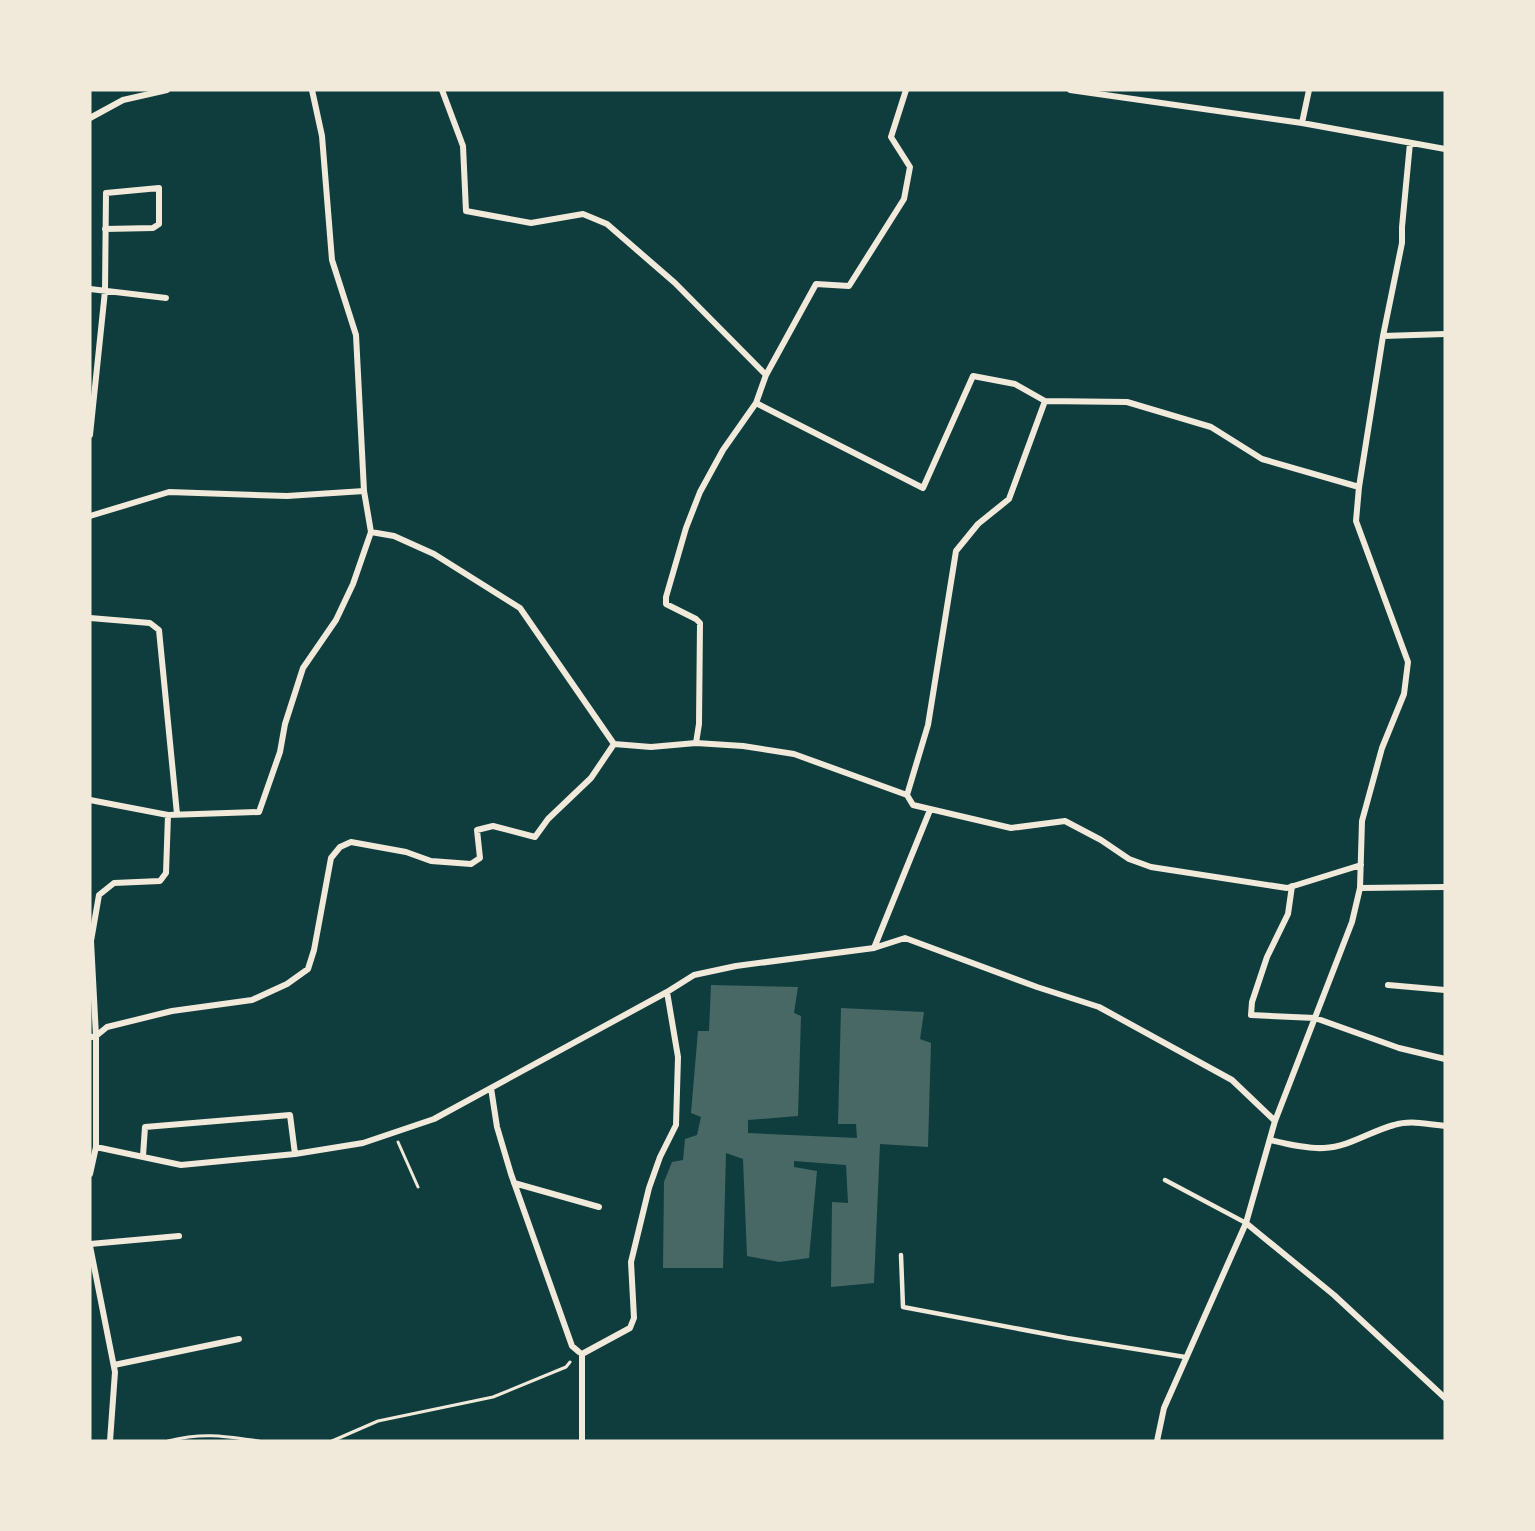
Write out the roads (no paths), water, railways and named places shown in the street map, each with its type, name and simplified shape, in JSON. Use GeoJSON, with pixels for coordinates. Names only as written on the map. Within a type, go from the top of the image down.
{"type":"FeatureCollection","features":[{"type":"Feature","properties":{"kind":"street"},"geometry":{"type":"LineString","coordinates":[[90,118],[123,100],[167,90]]}},
{"type":"Feature","properties":{"kind":"street"},"geometry":{"type":"LineString","coordinates":[[90,800],[168,815],[259,812],[280,752],[285,723],[303,668],[336,620],[353,584],[371,532],[364,491],[356,334],[332,260],[321,136],[312,90]]}},
{"type":"Feature","properties":{"kind":"street"},"geometry":{"type":"LineString","coordinates":[[442,90],[463,146],[466,211],[531,223],[583,214],[607,224],[675,284],[766,375]]}},
{"type":"Feature","properties":{"kind":"street"},"geometry":{"type":"LineString","coordinates":[[696,743],[699,724],[700,623],[666,604],[686,528],[700,492],[723,450],[756,403],[766,375],[816,284],[849,286],[904,199],[910,167],[891,137],[906,90]]}},
{"type":"Feature","properties":{"kind":"street"},"geometry":{"type":"LineString","coordinates":[[1070,90],[1302,123],[1445,149]]}},
{"type":"Feature","properties":{"kind":"street"},"geometry":{"type":"LineString","coordinates":[[1302,123],[1309,90]]}},
{"type":"Feature","properties":{"kind":"street"},"geometry":{"type":"LineString","coordinates":[[1157,1441],[1164,1408],[1246,1222],[1275,1121],[1352,922],[1360,888],[1362,821],[1382,748],[1404,694],[1407,662],[1356,520],[1359,487],[1383,336],[1402,243],[1410,143]]}},
{"type":"Feature","properties":{"kind":"street"},"geometry":{"type":"LineString","coordinates":[[90,435],[105,291],[105,229],[106,193],[159,188],[159,224],[153,228],[105,229]]}},
{"type":"Feature","properties":{"kind":"street"},"geometry":{"type":"LineString","coordinates":[[90,289],[166,298]]}},
{"type":"Feature","properties":{"kind":"street"},"geometry":{"type":"LineString","coordinates":[[1383,336],[1445,334]]}},
{"type":"Feature","properties":{"kind":"street"},"geometry":{"type":"LineString","coordinates":[[756,403],[923,488],[973,376],[1015,384],[1045,401],[1127,402],[1211,427],[1262,459],[1359,487]]}},
{"type":"Feature","properties":{"kind":"street"},"geometry":{"type":"LineString","coordinates":[[907,795],[928,725],[956,551],[978,524],[1009,499],[1045,401]]}},
{"type":"Feature","properties":{"kind":"street"},"geometry":{"type":"LineString","coordinates":[[90,516],[169,492],[287,496],[364,491]]}},
{"type":"Feature","properties":{"kind":"street"},"geometry":{"type":"LineString","coordinates":[[371,532],[394,536],[434,554],[520,608],[614,744]]}},
{"type":"Feature","properties":{"kind":"street"},"geometry":{"type":"LineString","coordinates":[[90,618],[150,623],[159,630],[177,814]]}},
{"type":"Feature","properties":{"kind":"street"},"geometry":{"type":"LineString","coordinates":[[614,744],[651,747],[696,743],[743,746],[794,754],[907,795],[913,805],[930,810],[1011,828],[1065,821],[1101,840],[1129,859],[1151,867],[1287,888],[1361,865]]}},
{"type":"Feature","properties":{"kind":"street"},"geometry":{"type":"LineString","coordinates":[[93,1036],[107,1027],[172,1011],[252,1000],[287,984],[308,969],[314,950],[331,858],[340,847],[351,842],[406,852],[431,861],[471,864],[480,858],[477,830],[493,826],[535,837],[548,819],[591,778],[614,744]]}},
{"type":"Feature","properties":{"kind":"street"},"geometry":{"type":"LineString","coordinates":[[874,948],[930,810]]}},
{"type":"Feature","properties":{"kind":"street"},"geometry":{"type":"LineString","coordinates":[[90,1174],[96,1147],[90,941],[99,895],[114,883],[160,881],[166,873],[168,815]]}},
{"type":"Feature","properties":{"kind":"street"},"geometry":{"type":"LineString","coordinates":[[1292,886],[1288,914],[1267,957],[1252,1002],[1251,1015],[1314,1018],[1399,1048],[1445,1059]]}},
{"type":"Feature","properties":{"kind":"street"},"geometry":{"type":"LineString","coordinates":[[1360,888],[1445,887]]}},
{"type":"Feature","properties":{"kind":"street"},"geometry":{"type":"LineString","coordinates":[[96,1147],[181,1165],[295,1154],[363,1143],[434,1119],[694,975],[874,948],[905,938],[1037,987],[1099,1007],[1232,1080],[1275,1121]]}},
{"type":"Feature","properties":{"kind":"street"},"geometry":{"type":"LineString","coordinates":[[1388,985],[1445,990]]}},
{"type":"Feature","properties":{"kind":"street"},"geometry":{"type":"LineString","coordinates":[[582,1441],[582,1354],[630,1328],[634,1318],[631,1262],[649,1188],[675,1125],[678,1057],[667,992]]}},
{"type":"Feature","properties":{"kind":"street"},"geometry":{"type":"LineString","coordinates":[[491,1088],[497,1127],[514,1183],[572,1347],[579,1352]]}},
{"type":"Feature","properties":{"kind":"street"},"geometry":{"type":"LineString","coordinates":[[143,1156],[145,1127],[290,1115],[295,1154]]}},
{"type":"Feature","properties":{"kind":"street"},"geometry":{"type":"LineString","coordinates":[[1270,1140],[1325,1148],[1360,1139],[1396,1124],[1424,1123],[1445,1126]]}},
{"type":"Feature","properties":{"kind":"street"},"geometry":{"type":"LineString","coordinates":[[514,1183],[599,1206]]}},
{"type":"Feature","properties":{"kind":"street"},"geometry":{"type":"LineString","coordinates":[[1246,1222],[1334,1295],[1445,1398]]}},
{"type":"Feature","properties":{"kind":"street"},"geometry":{"type":"LineString","coordinates":[[111,1441],[114,1365],[90,1245],[179,1236]]}},
{"type":"Feature","properties":{"kind":"street"},"geometry":{"type":"LineString","coordinates":[[114,1365],[239,1339]]}},
{"type":"Feature","properties":{"kind":"lane"},"geometry":{"type":"LineString","coordinates":[[1165,1180],[1246,1222]]}},
{"type":"Feature","properties":{"kind":"lane"},"geometry":{"type":"LineString","coordinates":[[901,1255],[903,1307],[1185,1357]]}}]}
